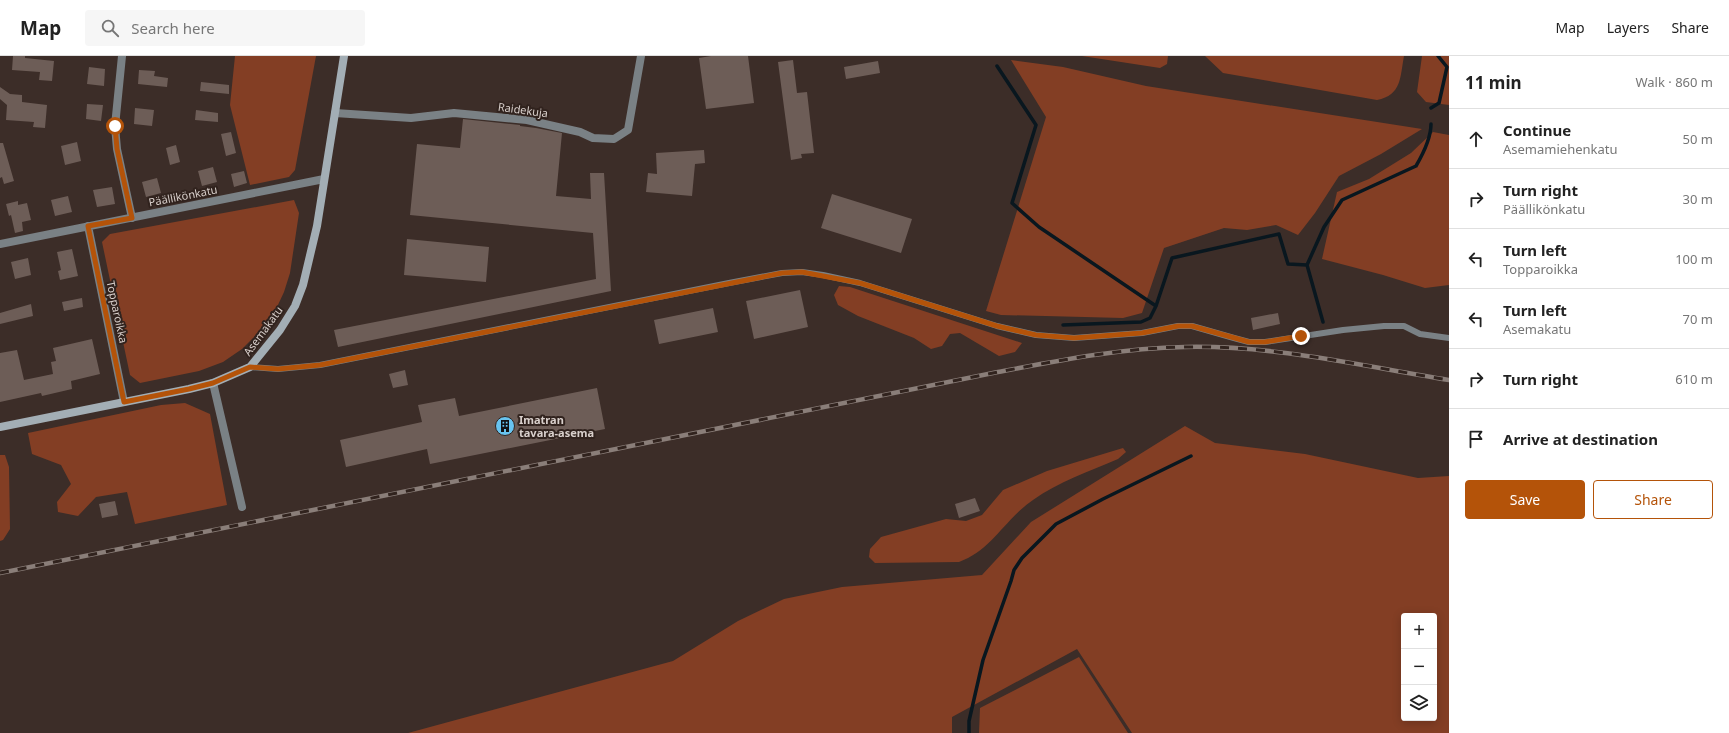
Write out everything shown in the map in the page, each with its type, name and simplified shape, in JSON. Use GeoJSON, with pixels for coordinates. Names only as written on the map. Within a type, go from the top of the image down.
{"type":"FeatureCollection","features":[{"type":"Feature","properties":{"kind":"street"},"geometry":{"type":"LineString","coordinates":[[122,56],[115,126],[117,149],[132,218]]}},
{"type":"Feature","properties":{"kind":"street","name":"Asemakatu"},"geometry":{"type":"LineString","coordinates":[[0,427],[189,389],[213,383],[250,367],[280,330],[295,306],[303,285],[317,226],[344,56]]}},
{"type":"Feature","properties":{"kind":"street","name":"Raidekuja"},"geometry":{"type":"LineString","coordinates":[[335,113],[411,118],[454,113],[527,120],[580,132],[593,138],[614,139],[628,130],[641,56]]}},
{"type":"Feature","properties":{"kind":"street","name":"Päällikönkatu"},"geometry":{"type":"LineString","coordinates":[[0,244],[324,179]]}},
{"type":"Feature","properties":{"kind":"street","name":"Topparoikka"},"geometry":{"type":"LineString","coordinates":[[88,226],[124,402]]}},
{"type":"Feature","properties":{"kind":"street"},"geometry":{"type":"LineString","coordinates":[[213,383],[242,507]]}},
{"type":"Feature","properties":{"kind":"lane"},"geometry":{"type":"LineString","coordinates":[[250,367],[278,369],[320,365],[729,283],[782,273],[802,272],[860,283],[997,326],[1036,335],[1074,338],[1142,333],[1178,326],[1192,326],[1249,342],[1265,342],[1343,330],[1384,326],[1404,326],[1420,334],[1449,338]]}},
{"type":"Feature","properties":{"kind":"shaded area"},"geometry":{"type":"Polygon","coordinates":[[[235,56],[316,56],[295,170],[289,177],[250,185],[230,105],[235,56]]]}},
{"type":"Feature","properties":{"kind":"shaded area"},"geometry":{"type":"Polygon","coordinates":[[[1082,56],[1168,56],[1167,64],[1160,68],[1082,56]]]}},
{"type":"Feature","properties":{"kind":"shaded area"},"geometry":{"type":"Polygon","coordinates":[[[1205,56],[1404,56],[1400,78],[1395,89],[1385,98],[1377,100],[1223,73],[1205,56]]]}},
{"type":"Feature","properties":{"kind":"shaded area"},"geometry":{"type":"Polygon","coordinates":[[[1422,56],[1449,56],[1449,105],[1426,102],[1417,92],[1422,56]]]}},
{"type":"Feature","properties":{"kind":"shaded area"},"geometry":{"type":"Polygon","coordinates":[[[1011,60],[1063,67],[1146,86],[1422,129],[1381,154],[1339,176],[1315,213],[1298,235],[1276,225],[1247,230],[1224,228],[1164,248],[1142,313],[1123,318],[1001,315],[986,311],[1046,117],[1011,60]]]}},
{"type":"Feature","properties":{"kind":"shaded area"},"geometry":{"type":"Polygon","coordinates":[[[1433,132],[1449,135],[1449,285],[1425,288],[1322,259],[1337,192],[1369,179],[1411,153],[1433,132]]]}},
{"type":"Feature","properties":{"kind":"shaded area"},"geometry":{"type":"Polygon","coordinates":[[[294,200],[299,213],[290,273],[277,307],[255,336],[242,349],[223,362],[199,371],[140,383],[130,375],[102,242],[110,234],[294,200]]]}},
{"type":"Feature","properties":{"kind":"shaded area"},"geometry":{"type":"Polygon","coordinates":[[[839,286],[850,287],[1022,343],[1015,352],[999,356],[960,333],[950,334],[942,346],[931,349],[914,338],[858,316],[838,305],[834,295],[839,286]]]}},
{"type":"Feature","properties":{"kind":"shaded area"},"geometry":{"type":"Polygon","coordinates":[[[185,403],[210,414],[227,505],[135,524],[127,492],[96,497],[78,516],[58,512],[57,502],[71,484],[61,465],[32,454],[28,433],[161,405],[185,403]]]}},
{"type":"Feature","properties":{"kind":"shaded area"},"geometry":{"type":"Polygon","coordinates":[[[1185,426],[1215,443],[1305,454],[1418,478],[1449,476],[1449,733],[1132,733],[1077,649],[952,717],[952,733],[408,733],[673,661],[738,621],[784,599],[842,587],[982,575],[1031,522],[1185,426]]]}},
{"type":"Feature","properties":{"kind":"shaded area"},"geometry":{"type":"Polygon","coordinates":[[[1123,448],[1126,452],[1118,459],[1063,482],[1033,500],[1014,516],[989,543],[970,557],[959,562],[875,563],[869,557],[870,549],[881,537],[946,519],[966,521],[982,515],[1003,490],[1047,471],[1123,448]]]}},
{"type":"Feature","properties":{"kind":"shaded area"},"geometry":{"type":"Polygon","coordinates":[[[0,455],[5,455],[9,467],[10,529],[3,540],[0,541],[0,455]]]}},
{"type":"Feature","properties":{"kind":"shaded area"},"geometry":{"type":"Polygon","coordinates":[[[1079,657],[1128,733],[979,733],[980,708],[1079,657]]]}},
{"type":"Feature","properties":{"kind":"building"},"geometry":{"type":"Polygon","coordinates":[[[13,56],[25,56],[25,58],[54,61],[52,81],[39,80],[40,72],[12,70],[13,56]]]}},
{"type":"Feature","properties":{"kind":"building"},"geometry":{"type":"Polygon","coordinates":[[[711,56],[748,56],[754,103],[706,109],[699,58],[711,56]]]}},
{"type":"Feature","properties":{"kind":"building"},"geometry":{"type":"Polygon","coordinates":[[[793,60],[797,93],[807,92],[814,153],[801,154],[802,158],[791,160],[778,62],[793,60]]]}},
{"type":"Feature","properties":{"kind":"building"},"geometry":{"type":"Polygon","coordinates":[[[878,61],[880,73],[846,79],[844,67],[878,61]]]}},
{"type":"Feature","properties":{"kind":"building"},"geometry":{"type":"Polygon","coordinates":[[[89,67],[105,69],[104,86],[87,84],[89,67]]]}},
{"type":"Feature","properties":{"kind":"building"},"geometry":{"type":"Polygon","coordinates":[[[139,70],[155,71],[154,76],[168,78],[167,87],[138,84],[139,70]]]}},
{"type":"Feature","properties":{"kind":"building"},"geometry":{"type":"Polygon","coordinates":[[[201,82],[229,85],[229,94],[200,91],[201,82]]]}},
{"type":"Feature","properties":{"kind":"building"},"geometry":{"type":"Polygon","coordinates":[[[0,87],[10,94],[22,95],[22,102],[47,105],[45,128],[33,127],[34,122],[6,120],[7,105],[0,99],[0,87]]]}},
{"type":"Feature","properties":{"kind":"building"},"geometry":{"type":"Polygon","coordinates":[[[87,104],[103,105],[101,121],[86,119],[87,104]]]}},
{"type":"Feature","properties":{"kind":"building"},"geometry":{"type":"Polygon","coordinates":[[[135,108],[154,110],[152,126],[134,124],[135,108]]]}},
{"type":"Feature","properties":{"kind":"building"},"geometry":{"type":"Polygon","coordinates":[[[196,110],[218,113],[218,122],[195,120],[196,110]]]}},
{"type":"Feature","properties":{"kind":"building"},"geometry":{"type":"Polygon","coordinates":[[[463,119],[520,125],[562,133],[556,196],[591,199],[590,173],[604,173],[611,291],[338,347],[334,330],[596,279],[593,233],[410,215],[417,144],[460,148],[463,119]]]}},
{"type":"Feature","properties":{"kind":"building"},"geometry":{"type":"Polygon","coordinates":[[[231,132],[236,153],[226,156],[221,134],[231,132]]]}},
{"type":"Feature","properties":{"kind":"building"},"geometry":{"type":"Polygon","coordinates":[[[77,142],[81,161],[65,165],[61,146],[77,142]]]}},
{"type":"Feature","properties":{"kind":"building"},"geometry":{"type":"Polygon","coordinates":[[[0,143],[3,143],[14,181],[4,184],[2,177],[0,178],[0,143]]]}},
{"type":"Feature","properties":{"kind":"building"},"geometry":{"type":"Polygon","coordinates":[[[176,145],[180,162],[170,165],[166,148],[176,145]]]}},
{"type":"Feature","properties":{"kind":"building"},"geometry":{"type":"Polygon","coordinates":[[[704,150],[705,163],[695,164],[692,196],[646,192],[648,173],[657,174],[656,153],[704,150]]]}},
{"type":"Feature","properties":{"kind":"building"},"geometry":{"type":"Polygon","coordinates":[[[213,167],[217,182],[202,186],[198,171],[213,167]]]}},
{"type":"Feature","properties":{"kind":"building"},"geometry":{"type":"Polygon","coordinates":[[[244,171],[247,183],[234,187],[231,174],[244,171]]]}},
{"type":"Feature","properties":{"kind":"building"},"geometry":{"type":"Polygon","coordinates":[[[157,178],[161,193],[146,197],[142,182],[157,178]]]}},
{"type":"Feature","properties":{"kind":"building"},"geometry":{"type":"Polygon","coordinates":[[[112,187],[115,204],[97,207],[93,190],[112,187]]]}},
{"type":"Feature","properties":{"kind":"building"},"geometry":{"type":"Polygon","coordinates":[[[832,194],[912,219],[901,253],[821,228],[832,194]]]}},
{"type":"Feature","properties":{"kind":"building"},"geometry":{"type":"Polygon","coordinates":[[[68,196],[72,212],[55,216],[51,200],[68,196]]]}},
{"type":"Feature","properties":{"kind":"building"},"geometry":{"type":"Polygon","coordinates":[[[18,201],[18,205],[27,203],[31,220],[22,222],[23,231],[15,233],[11,215],[9,216],[6,204],[18,201]]]}},
{"type":"Feature","properties":{"kind":"building"},"geometry":{"type":"Polygon","coordinates":[[[407,239],[489,247],[486,282],[404,275],[407,239]]]}},
{"type":"Feature","properties":{"kind":"building"},"geometry":{"type":"Polygon","coordinates":[[[72,249],[78,276],[60,280],[58,271],[61,270],[57,252],[72,249]]]}},
{"type":"Feature","properties":{"kind":"building"},"geometry":{"type":"Polygon","coordinates":[[[28,258],[31,275],[15,279],[11,262],[28,258]]]}},
{"type":"Feature","properties":{"kind":"building"},"geometry":{"type":"Polygon","coordinates":[[[800,290],[808,327],[754,339],[746,301],[800,290]]]}},
{"type":"Feature","properties":{"kind":"building"},"geometry":{"type":"Polygon","coordinates":[[[82,298],[83,307],[64,311],[62,302],[82,298]]]}},
{"type":"Feature","properties":{"kind":"building"},"geometry":{"type":"Polygon","coordinates":[[[31,304],[33,316],[0,324],[0,313],[31,304]]]}},
{"type":"Feature","properties":{"kind":"building"},"geometry":{"type":"Polygon","coordinates":[[[713,308],[718,332],[659,344],[654,320],[713,308]]]}},
{"type":"Feature","properties":{"kind":"building"},"geometry":{"type":"Polygon","coordinates":[[[1278,313],[1280,324],[1253,330],[1251,318],[1278,313]]]}},
{"type":"Feature","properties":{"kind":"building"},"geometry":{"type":"Polygon","coordinates":[[[92,339],[100,374],[71,381],[72,389],[42,396],[41,393],[0,402],[0,353],[17,350],[24,380],[53,374],[51,362],[56,361],[53,348],[92,339]]]}},
{"type":"Feature","properties":{"kind":"building"},"geometry":{"type":"Polygon","coordinates":[[[405,370],[408,385],[393,388],[389,374],[405,370]]]}},
{"type":"Feature","properties":{"kind":"building","name":"Imatran tavara-asema"},"geometry":{"type":"Polygon","coordinates":[[[597,388],[605,429],[430,464],[427,449],[346,467],[340,440],[422,422],[418,405],[455,398],[459,416],[597,388]]]}},
{"type":"Feature","properties":{"kind":"building"},"geometry":{"type":"Polygon","coordinates":[[[975,498],[980,511],[959,518],[955,504],[975,498]]]}},
{"type":"Feature","properties":{"kind":"building"},"geometry":{"type":"Polygon","coordinates":[[[115,501],[118,515],[102,518],[99,504],[115,501]]]}},
{"type":"Feature","properties":{"kind":"waterway"},"geometry":{"type":"LineString","coordinates":[[1431,108],[1439,103],[1447,67],[1438,56]]}},
{"type":"Feature","properties":{"kind":"waterway"},"geometry":{"type":"LineString","coordinates":[[997,66],[1036,125],[1012,203],[1039,227],[1156,306]]}},
{"type":"Feature","properties":{"kind":"waterway"},"geometry":{"type":"LineString","coordinates":[[1323,322],[1307,265],[1324,227],[1342,200],[1416,166],[1428,140],[1431,124]]}},
{"type":"Feature","properties":{"kind":"waterway"},"geometry":{"type":"LineString","coordinates":[[1063,325],[1141,322],[1150,318],[1156,306],[1172,258],[1279,234],[1288,264],[1307,265]]}},
{"type":"Feature","properties":{"kind":"waterway"},"geometry":{"type":"LineString","coordinates":[[969,733],[969,721],[983,660],[1014,570],[1022,558],[1056,524],[1191,456]]}},
{"type":"Feature","properties":{"kind":"railway"},"geometry":{"type":"LineString","coordinates":[[0,573],[993,373],[1112,353],[1185,347],[1252,349],[1318,358],[1449,380]]}},
{"type":"Feature","properties":{"kind":"place","name":"Imatran tavara-asema"},"geometry":{"type":"Point","coordinates":[505,426]}},
{"type":"Feature","properties":{"kind":"route"},"geometry":{"type":"LineString","coordinates":[[115,126],[117,149],[132,218],[88,226],[124,402],[213,383],[250,367],[278,369],[320,365],[782,273],[802,272],[860,283],[997,326],[1036,335],[1074,338],[1142,333],[1178,326],[1192,326],[1249,342],[1265,342],[1301,336]]}}]}
